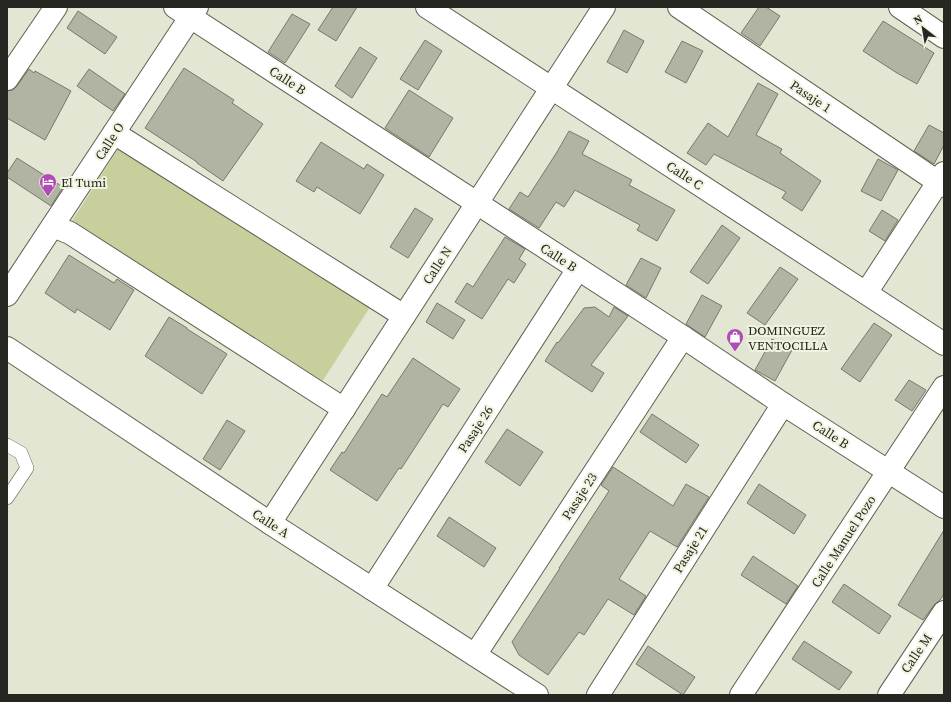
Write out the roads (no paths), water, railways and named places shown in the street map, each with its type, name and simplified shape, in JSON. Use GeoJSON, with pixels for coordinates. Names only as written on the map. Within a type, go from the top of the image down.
{"type":"FeatureCollection","features":[{"type":"Feature","properties":{"kind":"street"},"geometry":{"type":"LineString","coordinates":[[7,79],[56,7]]}},
{"type":"Feature","properties":{"kind":"street","name":"Calle C"},"geometry":{"type":"LineString","coordinates":[[427,7],[944,344]]}},
{"type":"Feature","properties":{"kind":"street","name":"Calle N"},"geometry":{"type":"LineString","coordinates":[[270,523],[604,7]]}},
{"type":"Feature","properties":{"kind":"street","name":"Pasaje 1"},"geometry":{"type":"LineString","coordinates":[[679,7],[942,180]]}},
{"type":"Feature","properties":{"kind":"street"},"geometry":{"type":"LineString","coordinates":[[900,7],[944,37]]}},
{"type":"Feature","properties":{"kind":"street","name":"Calle O"},"geometry":{"type":"LineString","coordinates":[[7,295],[114,133],[187,10]]}},
{"type":"Feature","properties":{"kind":"street","name":"Calle B"},"geometry":{"type":"LineString","coordinates":[[187,10],[783,404],[944,507]]}},
{"type":"Feature","properties":{"kind":"street"},"geometry":{"type":"LineString","coordinates":[[114,133],[404,316]]}},
{"type":"Feature","properties":{"kind":"street"},"geometry":{"type":"LineString","coordinates":[[866,293],[942,180]]}},
{"type":"Feature","properties":{"kind":"street"},"geometry":{"type":"LineString","coordinates":[[53,226],[70,233],[344,409]]}},
{"type":"Feature","properties":{"kind":"street","name":"Pasaje 26"},"geometry":{"type":"LineString","coordinates":[[372,589],[578,269]]}},
{"type":"Feature","properties":{"kind":"street","name":"Pasaje 23"},"geometry":{"type":"LineString","coordinates":[[475,655],[683,337]]}},
{"type":"Feature","properties":{"kind":"street","name":"Calle A"},"geometry":{"type":"LineString","coordinates":[[7,348],[270,523],[537,695]]}},
{"type":"Feature","properties":{"kind":"street","name":"Calle Manuel Pozo"},"geometry":{"type":"LineString","coordinates":[[741,695],[944,387]]}},
{"type":"Feature","properties":{"kind":"street","name":"Pasaje 21"},"geometry":{"type":"LineString","coordinates":[[598,695],[783,404]]}},
{"type":"Feature","properties":{"kind":"street","name":"Calle M"},"geometry":{"type":"LineString","coordinates":[[889,695],[944,612]]}},
{"type":"Feature","properties":{"kind":"lane"},"geometry":{"type":"LineString","coordinates":[[7,444],[21,453],[27,468],[7,498]]}},
{"type":"Feature","properties":{"kind":"place","name":"El Tumi"},"geometry":{"type":"Point","coordinates":[48,197]}},
{"type":"Feature","properties":{"kind":"place","name":"DOMINGUEZ VENTOCILLA"},"geometry":{"type":"Point","coordinates":[735,352]}}]}
